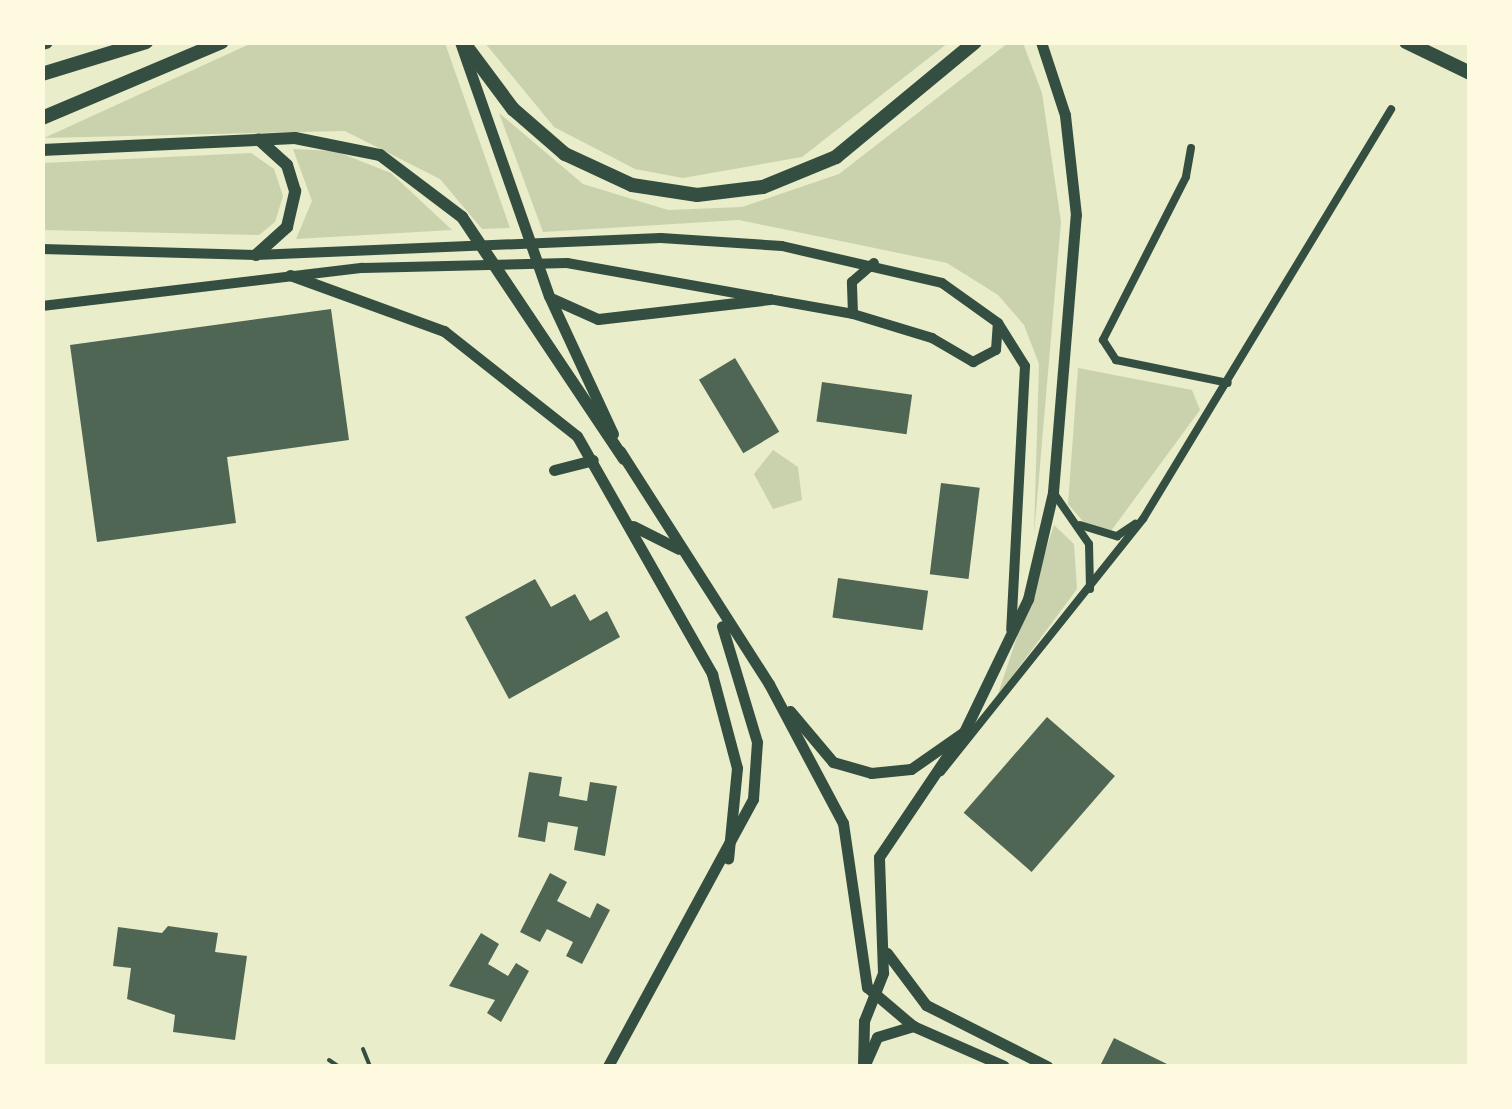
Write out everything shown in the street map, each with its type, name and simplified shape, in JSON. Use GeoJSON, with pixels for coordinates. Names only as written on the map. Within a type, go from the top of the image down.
{"type":"FeatureCollection","features":[{"type":"Feature","properties":{"kind":"highway"},"geometry":{"type":"LineString","coordinates":[[42,74],[146,42]]}},
{"type":"Feature","properties":{"kind":"highway"},"geometry":{"type":"LineString","coordinates":[[42,118],[222,42]]}},
{"type":"Feature","properties":{"kind":"highway"},"geometry":{"type":"LineString","coordinates":[[462,42],[512,109],[565,154],[632,186],[697,195],[763,187],[836,157],[975,42]]}},
{"type":"Feature","properties":{"kind":"highway"},"geometry":{"type":"LineString","coordinates":[[1406,42],[1470,73]]}},
{"type":"Feature","properties":{"kind":"main road"},"geometry":{"type":"LineString","coordinates":[[462,42],[507,185],[547,291],[624,459]]}},
{"type":"Feature","properties":{"kind":"main road"},"geometry":{"type":"LineString","coordinates":[[864,1066],[884,945],[878,857],[964,732],[1010,646],[1052,492],[1068,343],[1072,158],[1040,42]]}},
{"type":"Feature","properties":{"kind":"main road"},"geometry":{"type":"LineString","coordinates":[[42,150],[259,140],[358,146],[407,170],[462,217],[517,308],[624,459],[710,600],[769,684],[843,823],[862,970],[874,995],[913,1026],[1004,1066]]}},
{"type":"Feature","properties":{"kind":"main road"},"geometry":{"type":"LineString","coordinates":[[256,255],[286,226],[295,191],[286,165],[259,140]]}},
{"type":"Feature","properties":{"kind":"main road"},"geometry":{"type":"LineString","coordinates":[[290,274],[444,331],[554,410],[593,460],[699,642],[722,705],[738,784],[728,859]]}},
{"type":"Feature","properties":{"kind":"main road"},"geometry":{"type":"LineString","coordinates":[[547,291],[598,319],[770,299]]}},
{"type":"Feature","properties":{"kind":"main road"},"geometry":{"type":"LineString","coordinates":[[554,470],[593,460]]}},
{"type":"Feature","properties":{"kind":"main road"},"geometry":{"type":"LineString","coordinates":[[629,524],[680,550]]}},
{"type":"Feature","properties":{"kind":"main road"},"geometry":{"type":"LineString","coordinates":[[608,1066],[728,859],[753,798],[757,742],[710,600]]}},
{"type":"Feature","properties":{"kind":"main road"},"geometry":{"type":"LineString","coordinates":[[769,684],[846,768],[911,768],[964,732]]}},
{"type":"Feature","properties":{"kind":"main road"},"geometry":{"type":"LineString","coordinates":[[884,945],[926,1005],[1048,1066]]}},
{"type":"Feature","properties":{"kind":"main road"},"geometry":{"type":"LineString","coordinates":[[864,1066],[877,1038],[913,1026]]}},
{"type":"Feature","properties":{"kind":"street"},"geometry":{"type":"LineString","coordinates":[[930,781],[972,741],[1143,519],[1391,109]]}},
{"type":"Feature","properties":{"kind":"street"},"geometry":{"type":"LineString","coordinates":[[1190,148],[1186,177],[1103,340],[1116,360],[1228,383]]}},
{"type":"Feature","properties":{"kind":"street"},"geometry":{"type":"LineString","coordinates":[[42,249],[256,255],[661,238],[874,264],[942,283],[998,323],[1017,344],[1027,387],[1010,646]]}},
{"type":"Feature","properties":{"kind":"street"},"geometry":{"type":"LineString","coordinates":[[42,306],[290,274],[567,264],[853,314],[932,338],[973,362],[996,350],[998,323]]}},
{"type":"Feature","properties":{"kind":"street"},"geometry":{"type":"LineString","coordinates":[[853,314],[852,282],[874,264]]}},
{"type":"Feature","properties":{"kind":"street"},"geometry":{"type":"LineString","coordinates":[[1052,492],[1078,525],[1090,589]]}},
{"type":"Feature","properties":{"kind":"street"},"geometry":{"type":"LineString","coordinates":[[1078,525],[1117,536],[1143,519]]}},
{"type":"Feature","properties":{"kind":"lane"},"geometry":{"type":"LineString","coordinates":[[363,1050],[370,1066]]}},
{"type":"Feature","properties":{"kind":"lane"},"geometry":{"type":"LineString","coordinates":[[329,1060],[338,1066]]}},
{"type":"Feature","properties":{"kind":"green space"},"geometry":{"type":"Polygon","coordinates":[[[252,43],[445,43],[510,228],[482,229],[440,179],[345,131],[44,138],[252,43]]]}},
{"type":"Feature","properties":{"kind":"green space"},"geometry":{"type":"Polygon","coordinates":[[[485,43],[948,43],[802,157],[683,178],[635,169],[554,127],[485,43]]]}},
{"type":"Feature","properties":{"kind":"green space"},"geometry":{"type":"Polygon","coordinates":[[[1008,43],[1023,43],[1042,93],[1061,222],[1034,535],[1039,364],[1024,325],[998,295],[947,263],[739,220],[543,232],[499,113],[583,184],[668,210],[742,207],[839,174],[1008,43]]]}},
{"type":"Feature","properties":{"kind":"green space"},"geometry":{"type":"Polygon","coordinates":[[[293,149],[335,151],[391,173],[452,230],[296,239],[312,201],[293,149]]]}},
{"type":"Feature","properties":{"kind":"green space"},"geometry":{"type":"Polygon","coordinates":[[[251,153],[274,169],[283,196],[275,222],[259,235],[43,230],[43,163],[251,153]]]}},
{"type":"Feature","properties":{"kind":"green space"},"geometry":{"type":"Polygon","coordinates":[[[1078,368],[1192,390],[1200,410],[1111,531],[1087,526],[1068,504],[1078,368]]]}},
{"type":"Feature","properties":{"kind":"green space"},"geometry":{"type":"Polygon","coordinates":[[[773,450],[798,467],[802,500],[773,509],[754,474],[773,450]]]}},
{"type":"Feature","properties":{"kind":"green space"},"geometry":{"type":"Polygon","coordinates":[[[1054,525],[1074,544],[1077,589],[997,697],[1054,525]]]}},
{"type":"Feature","properties":{"kind":"building"},"geometry":{"type":"Polygon","coordinates":[[[331,309],[349,440],[227,457],[236,523],[97,542],[70,345],[331,309]]]}},
{"type":"Feature","properties":{"kind":"building"},"geometry":{"type":"Polygon","coordinates":[[[735,358],[779,432],[743,453],[699,380],[735,358]]]}},
{"type":"Feature","properties":{"kind":"building"},"geometry":{"type":"Polygon","coordinates":[[[822,382],[912,395],[907,434],[816,422],[822,382]]]}},
{"type":"Feature","properties":{"kind":"building"},"geometry":{"type":"Polygon","coordinates":[[[941,483],[980,488],[968,579],[930,574],[941,483]]]}},
{"type":"Feature","properties":{"kind":"building"},"geometry":{"type":"Polygon","coordinates":[[[838,578],[928,591],[923,630],[832,618],[838,578]]]}},
{"type":"Feature","properties":{"kind":"building"},"geometry":{"type":"Polygon","coordinates":[[[535,579],[551,607],[575,594],[590,621],[607,611],[620,637],[509,699],[465,617],[535,579]]]}},
{"type":"Feature","properties":{"kind":"building"},"geometry":{"type":"Polygon","coordinates":[[[1047,717],[1115,776],[1032,872],[964,813],[1047,717]]]}},
{"type":"Feature","properties":{"kind":"building"},"geometry":{"type":"Polygon","coordinates":[[[529,772],[562,777],[559,796],[587,801],[590,782],[617,786],[605,856],[574,850],[578,827],[548,822],[545,842],[518,837],[529,772]]]}},
{"type":"Feature","properties":{"kind":"building"},"geometry":{"type":"Polygon","coordinates":[[[550,873],[567,882],[557,901],[590,918],[597,903],[610,910],[582,964],[566,956],[573,942],[547,929],[540,942],[520,932],[550,873]]]}},
{"type":"Feature","properties":{"kind":"building"},"geometry":{"type":"Polygon","coordinates":[[[168,926],[218,933],[215,952],[247,956],[235,1040],[173,1032],[175,1015],[127,999],[131,968],[113,966],[118,927],[162,933],[168,926]]]}},
{"type":"Feature","properties":{"kind":"building"},"geometry":{"type":"Polygon","coordinates":[[[481,933],[499,944],[488,964],[508,976],[516,963],[529,971],[501,1022],[487,1013],[495,1000],[449,986],[481,933]]]}},
{"type":"Feature","properties":{"kind":"building"},"geometry":{"type":"Polygon","coordinates":[[[1114,1038],[1171,1066],[1100,1066],[1114,1038]]]}}]}
